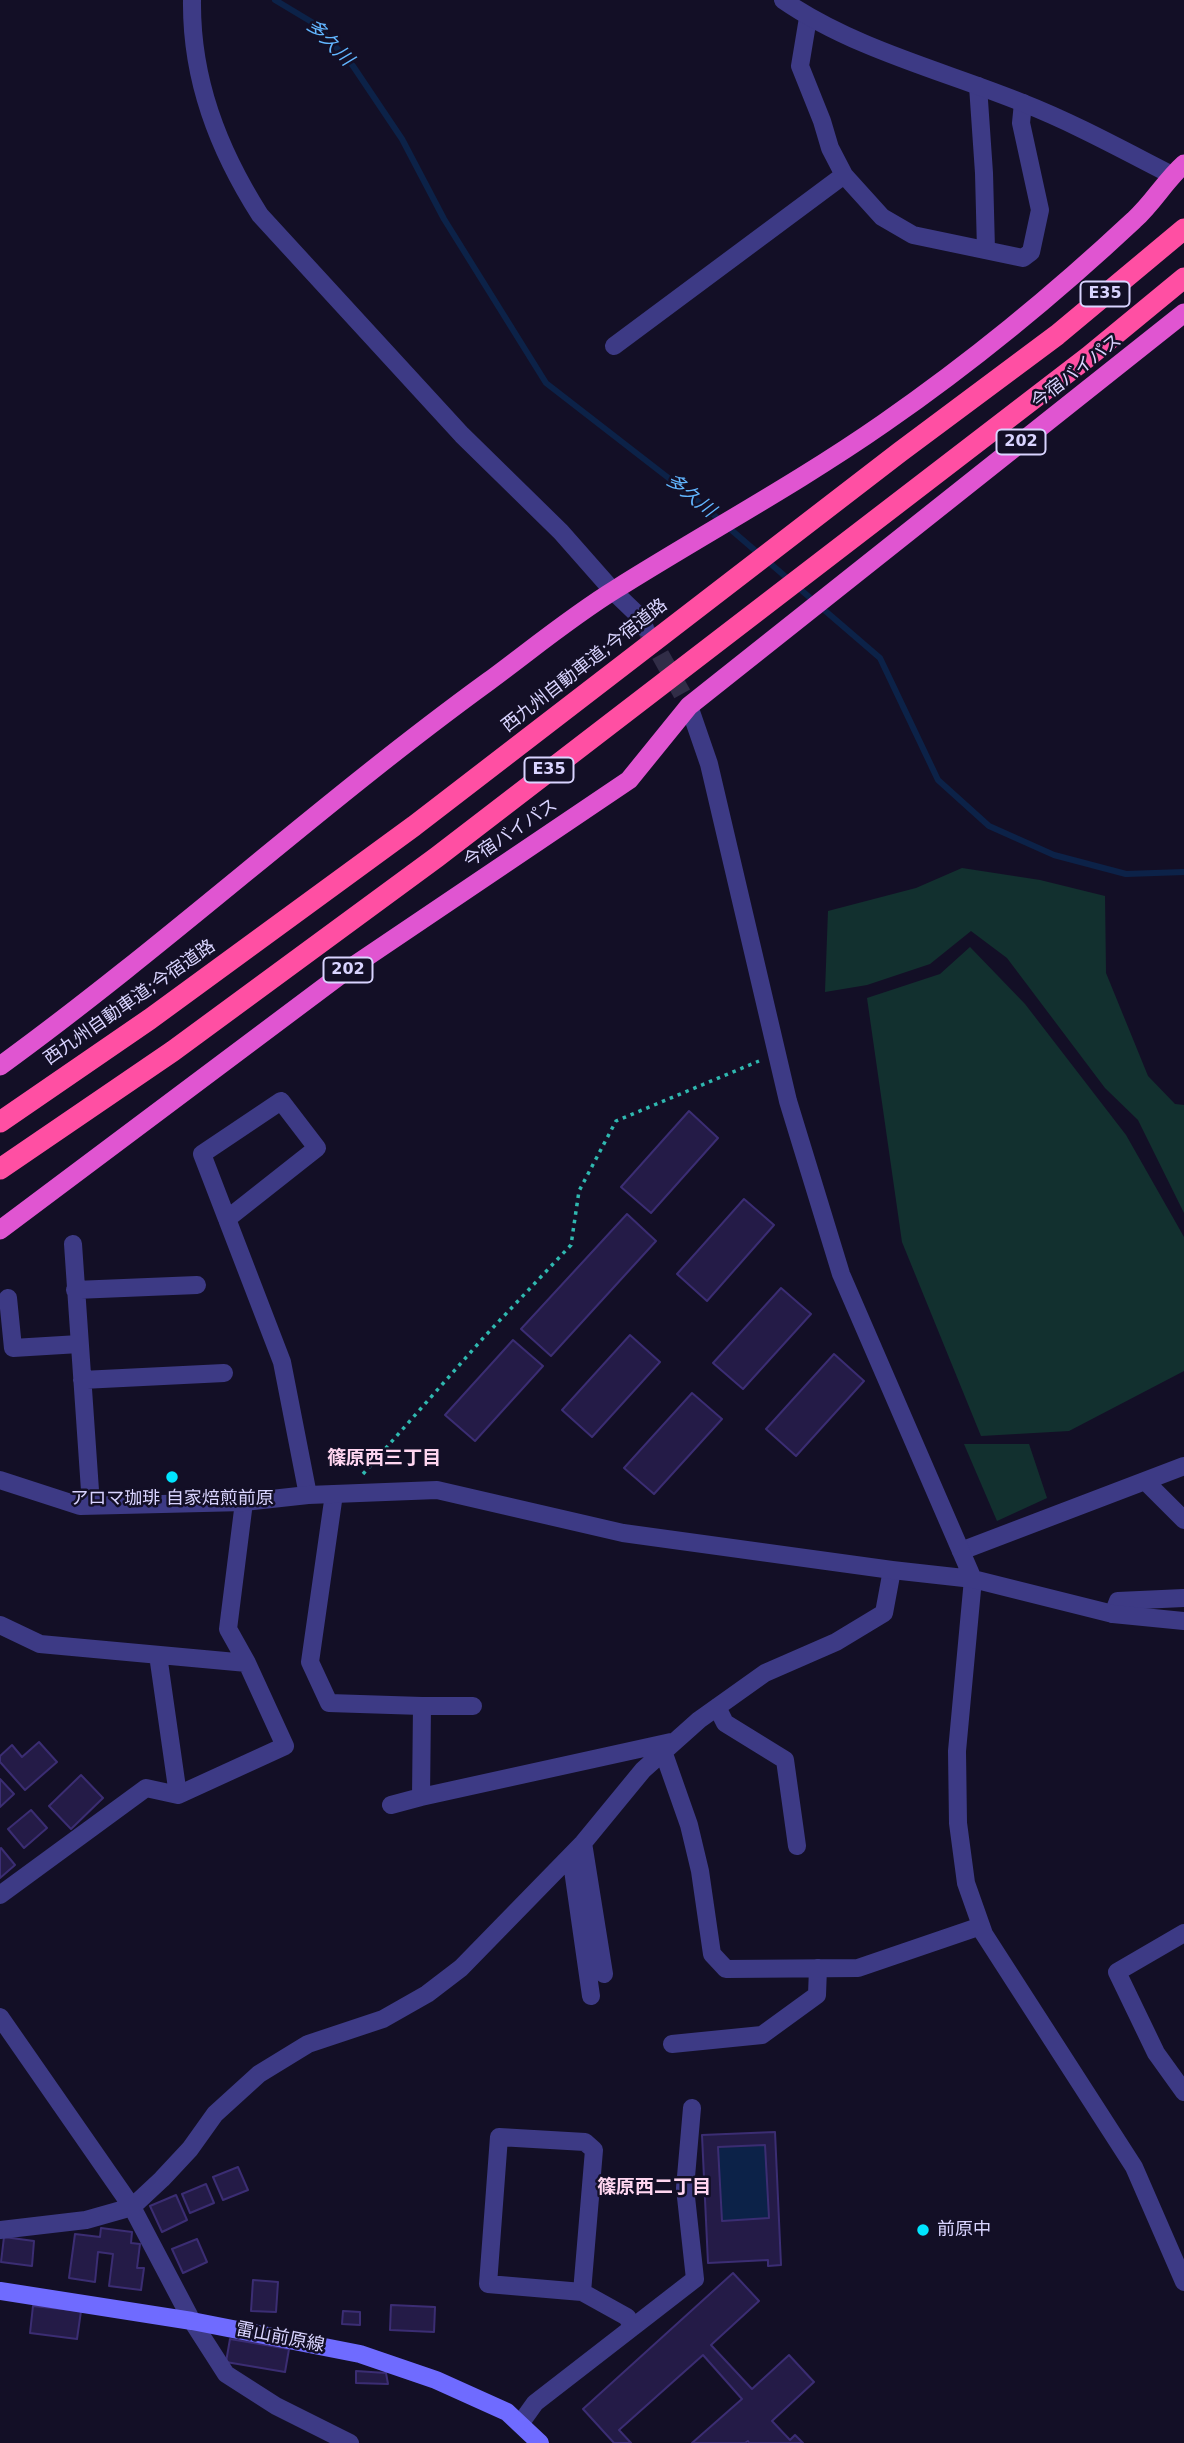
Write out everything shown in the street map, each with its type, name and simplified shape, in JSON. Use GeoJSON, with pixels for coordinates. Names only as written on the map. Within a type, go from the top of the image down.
{"type":"FeatureCollection","features":[{"type":"Feature","properties":{"kind":"highway"},"geometry":{"type":"LineString","coordinates":[[0,1066],[152,950],[427,726],[613,591],[760,503],[883,424],[949,376],[1066,282],[1139,215],[1178,170]]}},
{"type":"Feature","properties":{"kind":"highway","name":"西九州自動車道;今宿道路"},"geometry":{"type":"LineString","coordinates":[[0,1122],[150,1019],[414,826],[889,460],[1057,335],[1184,229]]}},
{"type":"Feature","properties":{"kind":"highway","name":"E35"},"geometry":{"type":"LineString","coordinates":[[0,1169],[173,1051],[437,857],[1088,357],[1184,278]]}},
{"type":"Feature","properties":{"kind":"highway","name":"今宿バイパス"},"geometry":{"type":"LineString","coordinates":[[0,1230],[343,973],[629,780],[689,706],[1184,313]]}},
{"type":"Feature","properties":{"kind":"main road","name":"雷山前原線"},"geometry":{"type":"LineString","coordinates":[[0,2291],[192,2321],[360,2354],[436,2380],[507,2412],[540,2443]]}},
{"type":"Feature","properties":{"kind":"street"},"geometry":{"type":"LineString","coordinates":[[192,0],[192,27],[199,75],[211,121],[239,182],[260,215],[462,435],[561,532],[638,615],[645,628]]}},
{"type":"Feature","properties":{"kind":"street"},"geometry":{"type":"LineString","coordinates":[[783,0],[808,18],[913,63],[1023,103],[1178,170]]}},
{"type":"Feature","properties":{"kind":"street"},"geometry":{"type":"LineString","coordinates":[[808,18],[800,66],[830,148],[844,175],[882,217],[913,236],[1023,258],[1031,252],[1040,210],[1021,123],[1023,103]]}},
{"type":"Feature","properties":{"kind":"street"},"geometry":{"type":"LineString","coordinates":[[978,86],[986,250]]}},
{"type":"Feature","properties":{"kind":"street"},"geometry":{"type":"LineString","coordinates":[[614,346],[844,175]]}},
{"type":"Feature","properties":{"kind":"street"},"geometry":{"type":"LineString","coordinates":[[689,706],[709,764],[788,1101],[841,1274],[973,1579],[957,1751],[958,1811],[966,1883],[984,1934],[1134,2167],[1184,2282]]}},
{"type":"Feature","properties":{"kind":"street"},"geometry":{"type":"LineString","coordinates":[[227,1219],[317,1148],[281,1101],[202,1154],[227,1219],[282,1362],[308,1495]]}},
{"type":"Feature","properties":{"kind":"street"},"geometry":{"type":"LineString","coordinates":[[73,1244],[91,1505]]}},
{"type":"Feature","properties":{"kind":"street"},"geometry":{"type":"LineString","coordinates":[[75,1290],[197,1285]]}},
{"type":"Feature","properties":{"kind":"street"},"geometry":{"type":"LineString","coordinates":[[8,1298],[13,1348],[79,1344]]}},
{"type":"Feature","properties":{"kind":"street"},"geometry":{"type":"LineString","coordinates":[[82,1380],[224,1373]]}},
{"type":"Feature","properties":{"kind":"street"},"geometry":{"type":"LineString","coordinates":[[961,1551],[1184,1466]]}},
{"type":"Feature","properties":{"kind":"street"},"geometry":{"type":"LineString","coordinates":[[0,1480],[80,1506],[244,1502],[308,1495],[436,1489],[623,1532],[973,1579],[1113,1614],[1184,1621]]}},
{"type":"Feature","properties":{"kind":"street"},"geometry":{"type":"LineString","coordinates":[[1146,1482],[1184,1520]]}},
{"type":"Feature","properties":{"kind":"street"},"geometry":{"type":"LineString","coordinates":[[340,1494],[310,1662],[329,1703],[473,1706]]}},
{"type":"Feature","properties":{"kind":"street"},"geometry":{"type":"LineString","coordinates":[[0,1895],[146,1788],[178,1795],[285,1746],[247,1663],[228,1629],[244,1502]]}},
{"type":"Feature","properties":{"kind":"street"},"geometry":{"type":"LineString","coordinates":[[0,2230],[86,2220],[132,2207],[190,2149],[215,2114],[259,2074],[308,2044],[383,2018],[428,1994],[461,1968],[500,1931],[577,1849],[643,1770],[669,1746],[765,1673],[836,1642],[884,1613],[891,1570]]}},
{"type":"Feature","properties":{"kind":"street"},"geometry":{"type":"LineString","coordinates":[[1113,1614],[1118,1601],[1184,1598]]}},
{"type":"Feature","properties":{"kind":"street"},"geometry":{"type":"LineString","coordinates":[[0,1625],[40,1644],[247,1663]]}},
{"type":"Feature","properties":{"kind":"street"},"geometry":{"type":"LineString","coordinates":[[158,1655],[178,1795]]}},
{"type":"Feature","properties":{"kind":"street"},"geometry":{"type":"LineString","coordinates":[[421,1797],[422,1706]]}},
{"type":"Feature","properties":{"kind":"street"},"geometry":{"type":"LineString","coordinates":[[717,1707],[725,1723],[785,1760],[797,1846]]}},
{"type":"Feature","properties":{"kind":"street"},"geometry":{"type":"LineString","coordinates":[[669,1746],[701,1871],[712,1954],[726,1969],[858,1968],[981,1926]]}},
{"type":"Feature","properties":{"kind":"street"},"geometry":{"type":"LineString","coordinates":[[391,1805],[669,1746]]}},
{"type":"Feature","properties":{"kind":"street"},"geometry":{"type":"LineString","coordinates":[[577,1849],[604,1974]]}},
{"type":"Feature","properties":{"kind":"street"},"geometry":{"type":"LineString","coordinates":[[577,1849],[591,1996]]}},
{"type":"Feature","properties":{"kind":"street"},"geometry":{"type":"LineString","coordinates":[[1181,1941],[1117,1972],[1156,2053],[1184,2092]]}},
{"type":"Feature","properties":{"kind":"street"},"geometry":{"type":"LineString","coordinates":[[672,2044],[762,2035],[817,1995],[818,1968]]}},
{"type":"Feature","properties":{"kind":"street"},"geometry":{"type":"LineString","coordinates":[[0,2017],[132,2207],[192,2321],[226,2374],[276,2406],[351,2443]]}},
{"type":"Feature","properties":{"kind":"street"},"geometry":{"type":"LineString","coordinates":[[520,2424],[535,2403],[695,2279],[685,2188],[692,2108]]}},
{"type":"Feature","properties":{"kind":"street"},"geometry":{"type":"LineString","coordinates":[[582,2292],[594,2150],[585,2142],[499,2137],[488,2284],[582,2292],[627,2317],[633,2327]]}},
{"type":"Feature","properties":{"kind":"path"},"geometry":{"type":"LineString","coordinates":[[340,1494],[571,1245],[579,1191],[616,1121],[777,1053]]}},
{"type":"Feature","properties":{"kind":"green space"},"geometry":{"type":"Polygon","coordinates":[[[962,868],[1040,880],[1105,896],[1106,973],[1148,1076],[1175,1104],[1184,1105],[1184,1213],[1138,1120],[1105,1088],[1007,958],[971,931],[930,964],[867,985],[825,992],[828,911],[916,888],[962,868]]]}},
{"type":"Feature","properties":{"kind":"green space"},"geometry":{"type":"Polygon","coordinates":[[[970,947],[1025,1004],[1126,1135],[1184,1237],[1184,1371],[1069,1431],[981,1436],[902,1242],[867,998],[940,974],[970,947]]]}},
{"type":"Feature","properties":{"kind":"green space"},"geometry":{"type":"Polygon","coordinates":[[[964,1444],[1029,1444],[1047,1498],[997,1521],[964,1444]]]}},
{"type":"Feature","properties":{"kind":"water"},"geometry":{"type":"Polygon","coordinates":[[[765,2145],[769,2218],[722,2221],[718,2147],[765,2145]]]}},
{"type":"Feature","properties":{"kind":"building"},"geometry":{"type":"Polygon","coordinates":[[[689,1111],[718,1138],[651,1213],[621,1187],[689,1111]]]}},
{"type":"Feature","properties":{"kind":"building"},"geometry":{"type":"Polygon","coordinates":[[[744,1199],[774,1225],[707,1301],[677,1274],[744,1199]]]}},
{"type":"Feature","properties":{"kind":"building"},"geometry":{"type":"Polygon","coordinates":[[[627,1214],[656,1241],[551,1356],[521,1329],[627,1214]]]}},
{"type":"Feature","properties":{"kind":"building"},"geometry":{"type":"Polygon","coordinates":[[[781,1288],[811,1314],[743,1389],[713,1363],[781,1288]]]}},
{"type":"Feature","properties":{"kind":"building"},"geometry":{"type":"Polygon","coordinates":[[[630,1335],[660,1362],[592,1437],[562,1410],[630,1335]]]}},
{"type":"Feature","properties":{"kind":"building"},"geometry":{"type":"Polygon","coordinates":[[[513,1340],[543,1366],[475,1441],[445,1415],[513,1340]]]}},
{"type":"Feature","properties":{"kind":"building"},"geometry":{"type":"Polygon","coordinates":[[[834,1354],[864,1381],[796,1456],[766,1429],[834,1354]]]}},
{"type":"Feature","properties":{"kind":"building"},"geometry":{"type":"Polygon","coordinates":[[[692,1393],[722,1419],[654,1494],[624,1468],[692,1393]]]}},
{"type":"Feature","properties":{"kind":"building"},"geometry":{"type":"Polygon","coordinates":[[[39,1742],[57,1762],[25,1790],[0,1762],[0,1756],[12,1745],[22,1757],[39,1742]]]}},
{"type":"Feature","properties":{"kind":"building"},"geometry":{"type":"Polygon","coordinates":[[[81,1775],[103,1798],[71,1829],[49,1806],[81,1775]]]}},
{"type":"Feature","properties":{"kind":"building"},"geometry":{"type":"Polygon","coordinates":[[[0,1779],[14,1794],[0,1807],[0,1779]]]}},
{"type":"Feature","properties":{"kind":"building"},"geometry":{"type":"Polygon","coordinates":[[[31,1810],[47,1828],[24,1848],[8,1829],[31,1810]]]}},
{"type":"Feature","properties":{"kind":"building"},"geometry":{"type":"Polygon","coordinates":[[[0,1849],[15,1865],[0,1878],[0,1849]]]}},
{"type":"Feature","properties":{"kind":"building"},"geometry":{"type":"Polygon","coordinates":[[[775,2132],[781,2265],[768,2266],[768,2260],[708,2263],[702,2135],[775,2132]],[[765,2145],[718,2147],[722,2221],[769,2218],[765,2145]]]}},
{"type":"Feature","properties":{"kind":"building"},"geometry":{"type":"Polygon","coordinates":[[[238,2167],[248,2190],[223,2200],[213,2177],[238,2167]]]}},
{"type":"Feature","properties":{"kind":"building"},"geometry":{"type":"Polygon","coordinates":[[[206,2184],[214,2203],[190,2213],[182,2194],[206,2184]]]}},
{"type":"Feature","properties":{"kind":"building"},"geometry":{"type":"Polygon","coordinates":[[[176,2195],[187,2220],[162,2232],[150,2206],[176,2195]]]}},
{"type":"Feature","properties":{"kind":"building"},"geometry":{"type":"Polygon","coordinates":[[[101,2228],[132,2232],[131,2243],[140,2244],[137,2268],[144,2268],[141,2290],[109,2286],[113,2254],[98,2252],[95,2282],[69,2278],[75,2234],[100,2237],[101,2228]]]}},
{"type":"Feature","properties":{"kind":"building"},"geometry":{"type":"Polygon","coordinates":[[[4,2237],[34,2241],[32,2266],[1,2262],[4,2237]]]}},
{"type":"Feature","properties":{"kind":"building"},"geometry":{"type":"Polygon","coordinates":[[[197,2239],[207,2262],[183,2273],[172,2249],[197,2239]]]}},
{"type":"Feature","properties":{"kind":"building"},"geometry":{"type":"Polygon","coordinates":[[[733,2273],[759,2301],[711,2345],[752,2389],[789,2355],[814,2382],[772,2421],[790,2440],[795,2435],[803,2443],[692,2443],[742,2399],[703,2355],[619,2430],[631,2443],[614,2443],[583,2409],[733,2273]]]}},
{"type":"Feature","properties":{"kind":"building"},"geometry":{"type":"Polygon","coordinates":[[[253,2280],[278,2282],[276,2312],[251,2311],[253,2280]]]}},
{"type":"Feature","properties":{"kind":"building"},"geometry":{"type":"Polygon","coordinates":[[[391,2305],[435,2307],[434,2332],[390,2330],[391,2305]]]}},
{"type":"Feature","properties":{"kind":"building"},"geometry":{"type":"Polygon","coordinates":[[[33,2306],[81,2311],[77,2339],[30,2333],[33,2306]]]}},
{"type":"Feature","properties":{"kind":"building"},"geometry":{"type":"Polygon","coordinates":[[[343,2311],[360,2312],[360,2325],[342,2324],[343,2311]]]}},
{"type":"Feature","properties":{"kind":"building"},"geometry":{"type":"Polygon","coordinates":[[[230,2339],[289,2349],[285,2372],[226,2362],[230,2339]]]}},
{"type":"Feature","properties":{"kind":"building"},"geometry":{"type":"Polygon","coordinates":[[[356,2371],[386,2373],[388,2384],[356,2383],[356,2371]]]}},
{"type":"Feature","properties":{"kind":"waterway","name":"多久川"},"geometry":{"type":"LineString","coordinates":[[275,0],[315,24],[353,66],[402,139],[444,219],[546,383],[693,497],[880,658],[938,780],[989,826],[1054,855],[1126,874],[1184,872]]}},
{"type":"Feature","properties":{"kind":"tunnel"},"geometry":{"type":"LineString","coordinates":[[647,631],[689,706]]}},
{"type":"Feature","properties":{"kind":"place","name":"アロマ珈琲 自家焙煎前原"},"geometry":{"type":"Point","coordinates":[172,1477]}},
{"type":"Feature","properties":{"kind":"place","name":"前原中"},"geometry":{"type":"Point","coordinates":[923,2230]}},
{"type":"Feature","properties":{"kind":"district","name":"篠原西三丁目"},"geometry":{"type":"Point","coordinates":[384,1459]}},
{"type":"Feature","properties":{"kind":"district","name":"篠原西二丁目"},"geometry":{"type":"Point","coordinates":[654,2188]}}]}
